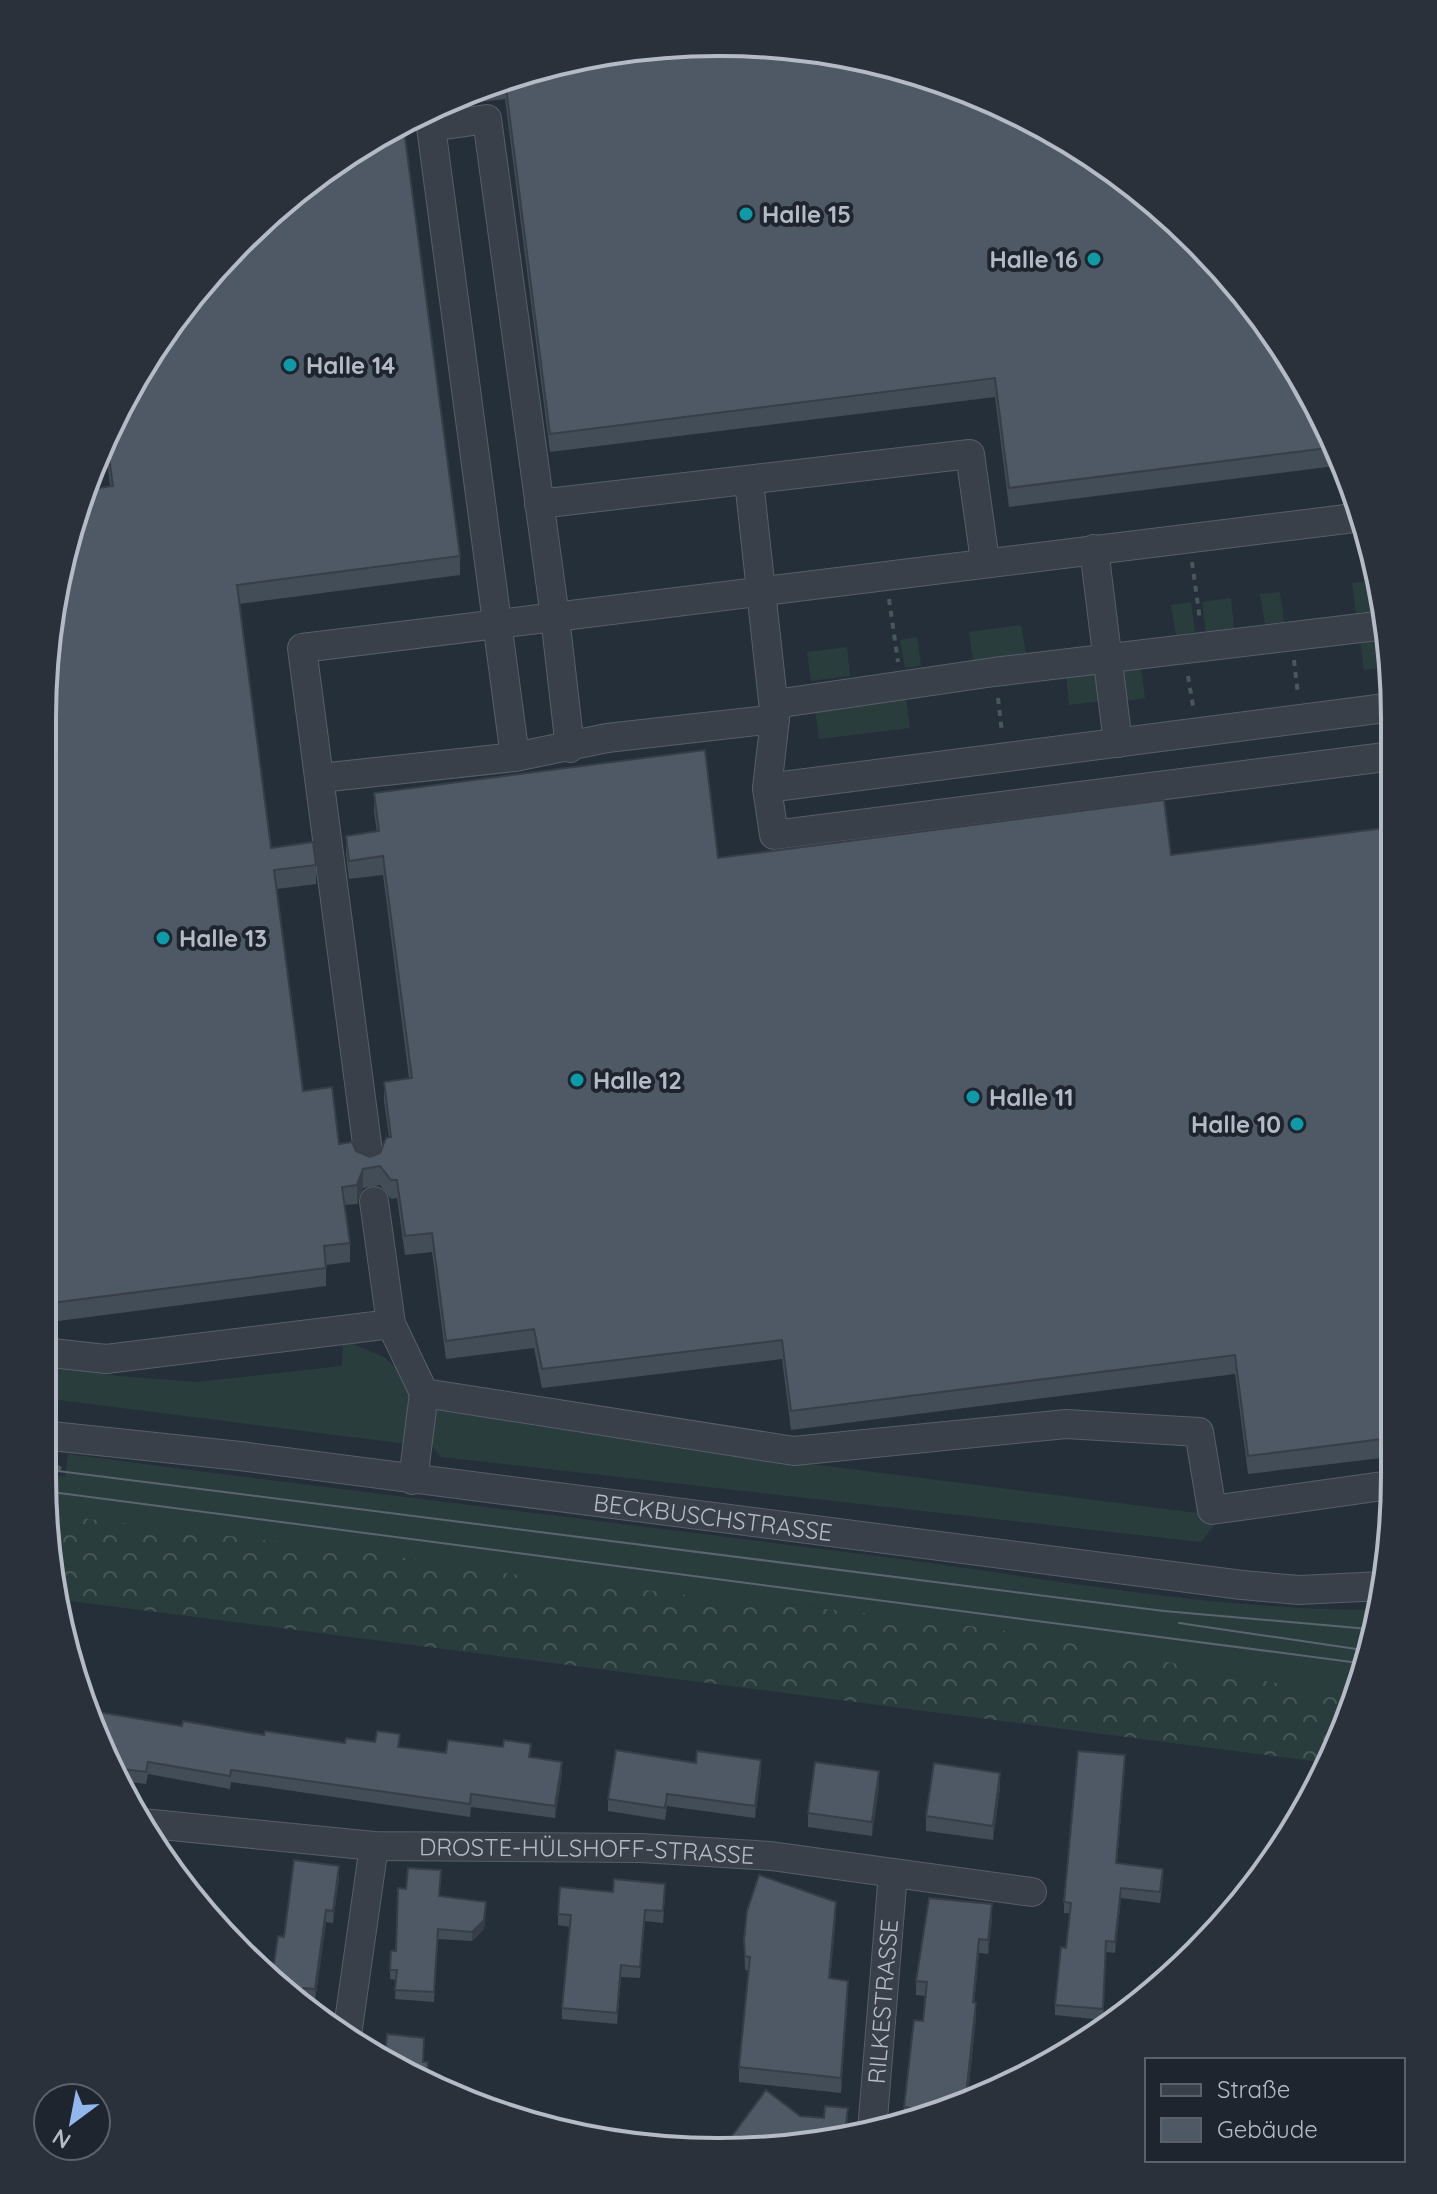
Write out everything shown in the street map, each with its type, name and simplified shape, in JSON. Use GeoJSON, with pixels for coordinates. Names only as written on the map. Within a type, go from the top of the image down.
{"type":"FeatureCollection","features":[{"type":"Feature","properties":{"kind":"street"},"geometry":{"type":"LineString","coordinates":[[515,757],[431,127],[487,119],[570,748]]}},
{"type":"Feature","properties":{"kind":"street"},"geometry":{"type":"LineString","coordinates":[[539,504],[970,454],[985,561]]}},
{"type":"Feature","properties":{"kind":"street"},"geometry":{"type":"LineString","coordinates":[[749,481],[775,712],[767,788],[774,835],[1381,758]]}},
{"type":"Feature","properties":{"kind":"street"},"geometry":{"type":"LineString","coordinates":[[369,1159],[302,648],[886,577],[985,561],[1350,518]]}},
{"type":"Feature","properties":{"kind":"street"},"geometry":{"type":"LineString","coordinates":[[1094,549],[1118,743]]}},
{"type":"Feature","properties":{"kind":"street"},"geometry":{"type":"LineString","coordinates":[[320,778],[515,757],[607,738],[775,712],[901,684],[1374,626]]}},
{"type":"Feature","properties":{"kind":"street"},"geometry":{"type":"LineString","coordinates":[[767,788],[1381,708]]}},
{"type":"Feature","properties":{"kind":"street"},"geometry":{"type":"LineString","coordinates":[[374,1201],[391,1324],[424,1393],[413,1480]]}},
{"type":"Feature","properties":{"kind":"street"},"geometry":{"type":"LineString","coordinates":[[56,1353],[106,1359],[391,1324]]}},
{"type":"Feature","properties":{"kind":"street"},"geometry":{"type":"LineString","coordinates":[[424,1393],[794,1451],[1066,1424],[1199,1432],[1212,1510],[1381,1486]]}},
{"type":"Feature","properties":{"kind":"street","name":"BECKBUSCHSTRASSE"},"geometry":{"type":"LineString","coordinates":[[56,1436],[240,1456],[1242,1585],[1299,1590],[1371,1587]]}},
{"type":"Feature","properties":{"kind":"street","name":"DROSTE-HÜLSHOFF-STRASSE"},"geometry":{"type":"LineString","coordinates":[[156,1824],[374,1846],[641,1848],[771,1856],[1032,1892]]}},
{"type":"Feature","properties":{"kind":"street"},"geometry":{"type":"LineString","coordinates":[[348,2025],[374,1846]]}},
{"type":"Feature","properties":{"kind":"street","name":"RILKESTRASSE"},"geometry":{"type":"LineString","coordinates":[[873,2119],[893,1873]]}},
{"type":"Feature","properties":{"kind":"path"},"geometry":{"type":"LineString","coordinates":[[1188,537],[1197,732]]}},
{"type":"Feature","properties":{"kind":"path"},"geometry":{"type":"LineString","coordinates":[[886,577],[901,684]]}},
{"type":"Feature","properties":{"kind":"path"},"geometry":{"type":"LineString","coordinates":[[1290,634],[1301,718]]}},
{"type":"Feature","properties":{"kind":"path"},"geometry":{"type":"LineString","coordinates":[[994,672],[1006,757]]}},
{"type":"Feature","properties":{"kind":"path"},"geometry":{"type":"LineString","coordinates":[[56,1473],[64,1460]]}},
{"type":"Feature","properties":{"kind":"green space"},"geometry":{"type":"Polygon","coordinates":[[[1366,581],[1372,611],[1356,613],[1352,583],[1366,581]]]}},
{"type":"Feature","properties":{"kind":"green space"},"geometry":{"type":"Polygon","coordinates":[[[1280,592],[1284,622],[1265,624],[1260,594],[1280,592]]]}},
{"type":"Feature","properties":{"kind":"green space"},"geometry":{"type":"Polygon","coordinates":[[[1231,598],[1234,628],[1206,632],[1202,602],[1231,598]]]}},
{"type":"Feature","properties":{"kind":"green space"},"geometry":{"type":"Polygon","coordinates":[[[1191,602],[1195,632],[1176,635],[1171,605],[1191,602]]]}},
{"type":"Feature","properties":{"kind":"green space"},"geometry":{"type":"Polygon","coordinates":[[[1021,625],[1026,653],[973,661],[969,632],[1021,625]]]}},
{"type":"Feature","properties":{"kind":"green space"},"geometry":{"type":"Polygon","coordinates":[[[917,637],[921,666],[905,668],[900,640],[917,637]]]}},
{"type":"Feature","properties":{"kind":"green space"},"geometry":{"type":"Polygon","coordinates":[[[1376,638],[1379,668],[1364,670],[1360,640],[1376,638]]]}},
{"type":"Feature","properties":{"kind":"green space"},"geometry":{"type":"Polygon","coordinates":[[[847,647],[850,676],[811,681],[807,652],[847,647]]]}},
{"type":"Feature","properties":{"kind":"green space"},"geometry":{"type":"Polygon","coordinates":[[[1141,668],[1145,698],[1126,701],[1121,671],[1141,668]]]}},
{"type":"Feature","properties":{"kind":"green space"},"geometry":{"type":"Polygon","coordinates":[[[1099,672],[1102,701],[1069,705],[1066,675],[1099,672]]]}},
{"type":"Feature","properties":{"kind":"green space"},"geometry":{"type":"Polygon","coordinates":[[[906,697],[910,728],[819,739],[815,709],[906,697]]]}},
{"type":"Feature","properties":{"kind":"green space"},"geometry":{"type":"Polygon","coordinates":[[[343,1340],[384,1357],[411,1381],[407,1444],[56,1400],[56,1367],[118,1376],[197,1382],[342,1366],[343,1340]]]}},
{"type":"Feature","properties":{"kind":"green space"},"geometry":{"type":"Polygon","coordinates":[[[437,1409],[732,1454],[1221,1516],[1201,1542],[441,1457],[430,1444],[437,1409]]]}},
{"type":"Feature","properties":{"kind":"green space"},"geometry":{"type":"Polygon","coordinates":[[[68,1454],[1185,1598],[1367,1610],[1343,1696],[1012,1632],[914,1618],[778,1604],[724,1610],[682,1594],[557,1581],[57,1515],[59,1501],[56,1475],[65,1477],[68,1454]]]}},
{"type":"Feature","properties":{"kind":"green space"},"geometry":{"type":"Polygon","coordinates":[[[57,1515],[379,1554],[557,1581],[682,1594],[724,1610],[778,1604],[914,1618],[1012,1632],[1343,1696],[1316,1761],[68,1601],[57,1515]]]}},
{"type":"Feature","properties":{"kind":"building","name":"Halle 15"},"geometry":{"type":"Polygon","coordinates":[[[718,56],[762,57],[848,69],[931,91],[1012,124],[1087,168],[1155,220],[1217,282],[1269,350],[1324,449],[1009,488],[995,378],[550,434],[506,91],[589,69],[675,57],[718,56]]]}},
{"type":"Feature","properties":{"kind":"building"},"geometry":{"type":"Polygon","coordinates":[[[405,135],[460,556],[237,585],[271,848],[313,842],[316,865],[274,870],[303,1091],[332,1087],[339,1144],[352,1142],[356,1151],[370,1157],[380,1153],[386,1138],[391,1137],[384,1082],[412,1078],[383,856],[349,861],[346,836],[379,831],[374,793],[705,750],[718,858],[1164,800],[1171,855],[1381,829],[1381,1439],[1248,1456],[1235,1355],[791,1411],[782,1340],[542,1369],[534,1329],[446,1341],[432,1233],[405,1236],[397,1180],[391,1180],[380,1166],[363,1169],[357,1185],[342,1187],[350,1243],[324,1246],[326,1268],[56,1302],[57,675],[69,589],[91,506],[98,488],[113,486],[109,458],[124,425],[168,350],[220,282],[282,220],[315,193],[405,135]]]}},
{"type":"Feature","properties":{"kind":"building"},"geometry":{"type":"Polygon","coordinates":[[[100,1712],[182,1726],[183,1721],[264,1735],[265,1731],[345,1743],[346,1738],[375,1742],[377,1731],[400,1734],[398,1747],[446,1753],[448,1740],[503,1747],[504,1740],[531,1744],[529,1757],[562,1762],[555,1806],[471,1794],[470,1804],[231,1770],[230,1776],[148,1762],[146,1772],[124,1769],[100,1712]]]}},
{"type":"Feature","properties":{"kind":"building"},"geometry":{"type":"Polygon","coordinates":[[[616,1750],[696,1763],[697,1751],[761,1760],[755,1806],[667,1794],[665,1808],[608,1799],[616,1750]]]}},
{"type":"Feature","properties":{"kind":"building"},"geometry":{"type":"Polygon","coordinates":[[[1078,1751],[1125,1755],[1116,1863],[1163,1869],[1160,1892],[1121,1888],[1115,1942],[1106,1941],[1103,2009],[1055,2005],[1061,1947],[1066,1948],[1071,1903],[1064,1902],[1078,1751]]]}},
{"type":"Feature","properties":{"kind":"building"},"geometry":{"type":"Polygon","coordinates":[[[815,1762],[879,1771],[872,1822],[808,1813],[815,1762]]]}},
{"type":"Feature","properties":{"kind":"building"},"geometry":{"type":"Polygon","coordinates":[[[934,1763],[1000,1773],[993,1826],[926,1816],[934,1763]]]}},
{"type":"Feature","properties":{"kind":"building"},"geometry":{"type":"Polygon","coordinates":[[[294,1860],[339,1866],[333,1911],[326,1910],[315,1989],[303,1988],[303,1991],[270,1962],[274,1963],[278,1936],[284,1937],[294,1860]]]}},
{"type":"Feature","properties":{"kind":"building"},"geometry":{"type":"Polygon","coordinates":[[[408,1868],[441,1870],[439,1896],[486,1902],[484,1920],[472,1932],[438,1929],[434,1992],[395,1990],[397,1970],[390,1970],[391,1951],[396,1951],[398,1888],[406,1889],[408,1868]]]}},
{"type":"Feature","properties":{"kind":"building"},"geometry":{"type":"Polygon","coordinates":[[[759,1875],[836,1902],[829,1978],[848,1981],[841,2078],[739,2067],[750,1957],[745,1956],[747,1911],[759,1875]]]}},
{"type":"Feature","properties":{"kind":"building"},"geometry":{"type":"Polygon","coordinates":[[[614,1879],[665,1884],[663,1911],[645,1910],[640,1967],[621,1965],[617,2013],[562,2008],[571,1915],[558,1914],[560,1887],[613,1892],[614,1879]]]}},
{"type":"Feature","properties":{"kind":"building"},"geometry":{"type":"Polygon","coordinates":[[[929,1898],[992,1904],[988,1940],[979,1939],[967,2090],[911,2109],[904,2107],[914,2020],[923,2021],[927,1982],[916,1981],[929,1898]]]}},
{"type":"Feature","properties":{"kind":"building"},"geometry":{"type":"Polygon","coordinates":[[[387,2034],[424,2038],[423,2062],[428,2062],[427,2071],[425,2070],[386,2048],[387,2034]]]}},
{"type":"Feature","properties":{"kind":"building"},"geometry":{"type":"Polygon","coordinates":[[[766,2090],[800,2116],[824,2118],[825,2106],[848,2108],[846,2125],[762,2137],[732,2136],[766,2090]]]}},
{"type":"Feature","properties":{"kind":"tram line"},"geometry":{"type":"LineString","coordinates":[[56,1471],[1164,1611],[1362,1628]]}},
{"type":"Feature","properties":{"kind":"tram line"},"geometry":{"type":"LineString","coordinates":[[56,1493],[1354,1662]]}},
{"type":"Feature","properties":{"kind":"tram line"},"geometry":{"type":"LineString","coordinates":[[1179,1623],[1357,1649]]}},
{"type":"Feature","properties":{"kind":"place","name":"Halle 15"},"geometry":{"type":"Point","coordinates":[746,214]}},
{"type":"Feature","properties":{"kind":"place","name":"Halle 16"},"geometry":{"type":"Point","coordinates":[1094,259]}},
{"type":"Feature","properties":{"kind":"place","name":"Halle 14"},"geometry":{"type":"Point","coordinates":[290,365]}},
{"type":"Feature","properties":{"kind":"place","name":"Halle 13"},"geometry":{"type":"Point","coordinates":[163,938]}},
{"type":"Feature","properties":{"kind":"place","name":"Halle 12"},"geometry":{"type":"Point","coordinates":[577,1080]}},
{"type":"Feature","properties":{"kind":"place","name":"Halle 11"},"geometry":{"type":"Point","coordinates":[973,1097]}},
{"type":"Feature","properties":{"kind":"place","name":"Halle 10"},"geometry":{"type":"Point","coordinates":[1297,1124]}}]}
